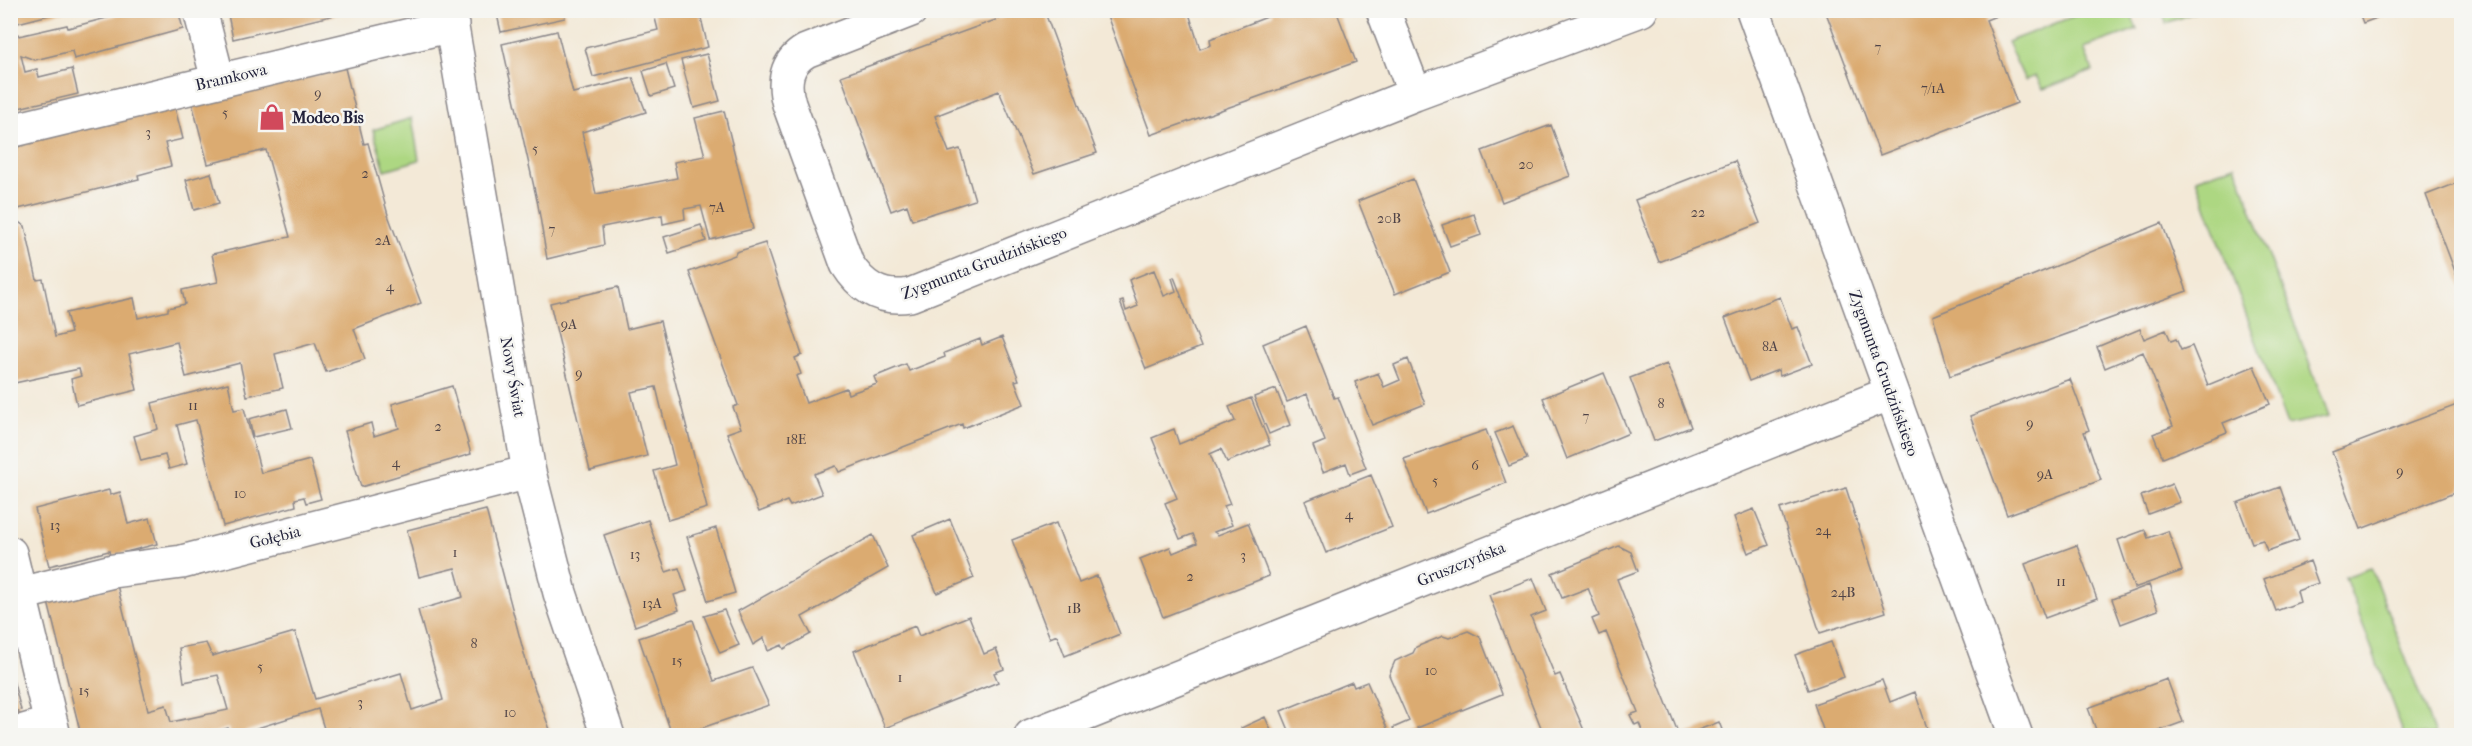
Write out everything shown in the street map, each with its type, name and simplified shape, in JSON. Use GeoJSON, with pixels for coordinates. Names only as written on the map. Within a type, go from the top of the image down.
{"type":"FeatureCollection","features":[{"type":"Feature","properties":{"kind":"street"},"geometry":{"type":"LineString","coordinates":[[200,10],[218,80]]}},
{"type":"Feature","properties":{"kind":"street","name":"Zygmunta Grudzińskiego"},"geometry":{"type":"LineString","coordinates":[[911,10],[806,51],[793,61],[786,78],[789,104],[847,264],[855,276],[867,286],[881,295],[895,297],[910,294],[1415,94],[1641,10]]}},
{"type":"Feature","properties":{"kind":"street"},"geometry":{"type":"LineString","coordinates":[[1383,10],[1415,94]]}},
{"type":"Feature","properties":{"kind":"street","name":"Zygmunta Grudzińskiego"},"geometry":{"type":"LineString","coordinates":[[1753,10],[2016,735]]}},
{"type":"Feature","properties":{"kind":"street","name":"Bramkowa"},"geometry":{"type":"LineString","coordinates":[[10,130],[218,80],[450,18]]}},
{"type":"Feature","properties":{"kind":"street","name":"Nowy Świat"},"geometry":{"type":"LineString","coordinates":[[450,18],[529,472],[560,593],[608,735]]}},
{"type":"Feature","properties":{"kind":"street","name":"Gruszczyńska"},"geometry":{"type":"LineString","coordinates":[[1031,735],[1892,393]]}},
{"type":"Feature","properties":{"kind":"street","name":"Gołębia"},"geometry":{"type":"LineString","coordinates":[[20,594],[113,571],[182,562],[529,472]]}},
{"type":"Feature","properties":{"kind":"street"},"geometry":{"type":"LineString","coordinates":[[10,553],[52,729],[10,735]]}},
{"type":"Feature","properties":{"kind":"green space"},"geometry":{"type":"Polygon","coordinates":[[[2162,10],[2198,10],[2198,11],[2166,23],[2162,10]]]}},
{"type":"Feature","properties":{"kind":"green space"},"geometry":{"type":"Polygon","coordinates":[[[2087,11],[2130,12],[2137,29],[2084,48],[2093,71],[2043,89],[2036,76],[2025,80],[2007,42],[2087,11]]]}},
{"type":"Feature","properties":{"kind":"green space"},"geometry":{"type":"Polygon","coordinates":[[[412,118],[419,160],[385,170],[373,130],[412,118]]]}},
{"type":"Feature","properties":{"kind":"green space"},"geometry":{"type":"Polygon","coordinates":[[[2235,165],[2329,416],[2287,425],[2196,179],[2235,165]]]}},
{"type":"Feature","properties":{"kind":"green space"},"geometry":{"type":"Polygon","coordinates":[[[2371,568],[2435,735],[2404,735],[2345,577],[2371,568]]]}},
{"type":"Feature","properties":{"kind":"building"},"geometry":{"type":"Polygon","coordinates":[[[10,10],[65,10],[65,11],[10,25],[10,10]]]}},
{"type":"Feature","properties":{"kind":"building"},"geometry":{"type":"Polygon","coordinates":[[[137,10],[178,10],[183,29],[74,59],[72,51],[35,60],[21,55],[25,72],[37,69],[39,77],[72,69],[78,94],[10,110],[10,35],[18,34],[19,36],[67,25],[68,28],[137,10]]]}},
{"type":"Feature","properties":{"kind":"building"},"geometry":{"type":"Polygon","coordinates":[[[227,10],[352,10],[352,11],[233,39],[227,10]]]}},
{"type":"Feature","properties":{"kind":"building"},"geometry":{"type":"Polygon","coordinates":[[[496,10],[564,10],[565,18],[501,32],[496,10]]]}},
{"type":"Feature","properties":{"kind":"building"},"geometry":{"type":"Polygon","coordinates":[[[653,10],[699,10],[708,47],[593,77],[585,48],[658,30],[653,10]]]}},
{"type":"Feature","properties":{"kind":"building"},"geometry":{"type":"Polygon","coordinates":[[[1023,10],[1044,10],[1097,153],[1034,174],[999,91],[935,116],[949,152],[960,149],[975,200],[912,220],[907,205],[891,211],[841,76],[1023,10]]]}},
{"type":"Feature","properties":{"kind":"building"},"geometry":{"type":"Polygon","coordinates":[[[1105,10],[1188,10],[1200,49],[1211,45],[1210,39],[1272,15],[1270,10],[1336,10],[1356,62],[1151,135],[1105,10]]]}},
{"type":"Feature","properties":{"kind":"building"},"geometry":{"type":"Polygon","coordinates":[[[1825,10],[2011,10],[1986,20],[2017,103],[1880,155],[1825,10]]]}},
{"type":"Feature","properties":{"kind":"building"},"geometry":{"type":"Polygon","coordinates":[[[2358,10],[2396,10],[2396,11],[2363,23],[2358,10]]]}},
{"type":"Feature","properties":{"kind":"building"},"geometry":{"type":"Polygon","coordinates":[[[557,31],[573,93],[633,78],[646,112],[582,132],[596,194],[677,178],[674,162],[705,156],[695,118],[724,111],[753,229],[710,240],[701,206],[684,209],[685,219],[663,224],[662,215],[602,227],[604,245],[547,259],[538,205],[502,44],[557,31]]]}},
{"type":"Feature","properties":{"kind":"building"},"geometry":{"type":"Polygon","coordinates":[[[707,54],[720,101],[694,108],[681,60],[707,54]]]}},
{"type":"Feature","properties":{"kind":"building"},"geometry":{"type":"Polygon","coordinates":[[[666,64],[674,89],[651,96],[643,71],[666,64]]]}},
{"type":"Feature","properties":{"kind":"building"},"geometry":{"type":"Polygon","coordinates":[[[345,68],[364,144],[368,143],[388,215],[421,303],[354,329],[365,359],[326,372],[315,343],[275,354],[283,388],[247,396],[240,363],[186,377],[177,342],[129,354],[137,390],[77,405],[71,379],[81,376],[79,369],[10,384],[10,217],[25,226],[37,280],[43,279],[55,337],[71,333],[66,313],[134,298],[138,318],[168,311],[168,308],[185,304],[182,290],[218,282],[212,254],[290,237],[266,150],[208,164],[192,103],[345,68]]]}},
{"type":"Feature","properties":{"kind":"building"},"geometry":{"type":"Polygon","coordinates":[[[175,108],[183,139],[165,143],[171,166],[138,175],[139,179],[10,211],[10,143],[175,108]]]}},
{"type":"Feature","properties":{"kind":"building"},"geometry":{"type":"Polygon","coordinates":[[[1551,125],[1570,176],[1502,202],[1482,151],[1551,125]]]}},
{"type":"Feature","properties":{"kind":"building"},"geometry":{"type":"Polygon","coordinates":[[[1735,161],[1760,223],[1659,262],[1635,200],[1735,161]]]}},
{"type":"Feature","properties":{"kind":"building"},"geometry":{"type":"Polygon","coordinates":[[[211,173],[219,203],[194,210],[186,180],[211,173]]]}},
{"type":"Feature","properties":{"kind":"building"},"geometry":{"type":"Polygon","coordinates":[[[1413,179],[1450,272],[1395,294],[1358,201],[1413,179]]]}},
{"type":"Feature","properties":{"kind":"building"},"geometry":{"type":"Polygon","coordinates":[[[2462,181],[2462,286],[2461,287],[2426,195],[2462,181]]]}},
{"type":"Feature","properties":{"kind":"building"},"geometry":{"type":"Polygon","coordinates":[[[1474,214],[1481,235],[1450,246],[1442,225],[1474,214]]]}},
{"type":"Feature","properties":{"kind":"building"},"geometry":{"type":"Polygon","coordinates":[[[2162,223],[2187,291],[1950,376],[1933,316],[2162,223]]]}},
{"type":"Feature","properties":{"kind":"building"},"geometry":{"type":"Polygon","coordinates":[[[701,225],[706,241],[669,253],[664,237],[701,225]]]}},
{"type":"Feature","properties":{"kind":"building"},"geometry":{"type":"Polygon","coordinates":[[[765,243],[802,355],[795,358],[801,374],[796,376],[806,403],[846,388],[848,394],[877,384],[874,377],[906,364],[909,371],[945,357],[944,353],[980,339],[982,345],[1002,337],[1019,380],[1015,381],[1024,404],[963,428],[962,424],[839,472],[836,466],[814,474],[822,494],[790,506],[787,501],[759,512],[727,433],[741,428],[733,407],[738,405],[689,272],[735,255],[736,252],[765,243]]]}},
{"type":"Feature","properties":{"kind":"building"},"geometry":{"type":"Polygon","coordinates":[[[1154,270],[1164,296],[1176,291],[1172,278],[1174,277],[1201,347],[1146,369],[1120,302],[1123,301],[1126,311],[1138,306],[1129,280],[1154,270]]]}},
{"type":"Feature","properties":{"kind":"building"},"geometry":{"type":"Polygon","coordinates":[[[618,287],[627,329],[660,321],[707,508],[668,520],[654,471],[675,465],[656,387],[631,392],[647,456],[590,471],[550,303],[618,287]]]}},
{"type":"Feature","properties":{"kind":"building"},"geometry":{"type":"Polygon","coordinates":[[[1780,297],[1792,329],[1798,327],[1812,364],[1780,376],[1778,370],[1749,381],[1725,318],[1780,297]]]}},
{"type":"Feature","properties":{"kind":"building"},"geometry":{"type":"Polygon","coordinates":[[[1306,326],[1334,398],[1338,397],[1366,468],[1350,474],[1346,463],[1323,472],[1313,446],[1325,441],[1307,394],[1287,402],[1263,344],[1306,326]]]}},
{"type":"Feature","properties":{"kind":"building"},"geometry":{"type":"Polygon","coordinates":[[[2140,329],[2144,339],[2166,330],[2171,341],[2176,339],[2181,350],[2192,346],[2208,385],[2254,366],[2270,404],[2223,423],[2227,432],[2163,458],[2153,434],[2173,426],[2143,352],[2105,368],[2097,347],[2140,329]]]}},
{"type":"Feature","properties":{"kind":"building"},"geometry":{"type":"Polygon","coordinates":[[[1408,359],[1425,404],[1372,425],[1355,382],[1378,373],[1384,387],[1400,380],[1394,365],[1408,359]]]}},
{"type":"Feature","properties":{"kind":"building"},"geometry":{"type":"Polygon","coordinates":[[[1667,364],[1691,427],[1654,441],[1630,378],[1667,364]]]}},
{"type":"Feature","properties":{"kind":"building"},"geometry":{"type":"Polygon","coordinates":[[[1604,373],[1629,433],[1567,459],[1543,398],[1604,373]]]}},
{"type":"Feature","properties":{"kind":"building"},"geometry":{"type":"Polygon","coordinates":[[[2070,379],[2089,430],[2084,432],[2101,480],[2007,515],[1970,416],[2070,379]]]}},
{"type":"Feature","properties":{"kind":"building"},"geometry":{"type":"Polygon","coordinates":[[[228,383],[234,410],[244,408],[261,473],[310,460],[321,499],[306,503],[304,497],[295,499],[296,506],[223,526],[196,420],[177,425],[187,464],[169,469],[165,455],[141,461],[134,436],[158,429],[152,403],[228,383]]]}},
{"type":"Feature","properties":{"kind":"building"},"geometry":{"type":"Polygon","coordinates":[[[452,386],[471,454],[361,487],[345,431],[371,423],[374,436],[399,428],[392,404],[452,386]]]}},
{"type":"Feature","properties":{"kind":"building"},"geometry":{"type":"Polygon","coordinates":[[[1276,389],[1290,425],[1269,434],[1254,397],[1276,389]]]}},
{"type":"Feature","properties":{"kind":"building"},"geometry":{"type":"Polygon","coordinates":[[[1251,398],[1270,445],[1227,462],[1221,449],[1210,454],[1230,504],[1224,506],[1232,525],[1214,532],[1218,535],[1248,523],[1269,576],[1163,617],[1140,559],[1170,547],[1173,553],[1197,543],[1193,534],[1180,539],[1165,503],[1177,498],[1152,438],[1174,429],[1179,444],[1235,421],[1229,407],[1251,398]]]}},
{"type":"Feature","properties":{"kind":"building"},"geometry":{"type":"Polygon","coordinates":[[[2462,403],[2462,490],[2361,529],[2332,452],[2462,403]]]}},
{"type":"Feature","properties":{"kind":"building"},"geometry":{"type":"Polygon","coordinates":[[[287,409],[292,428],[253,437],[249,419],[287,409]]]}},
{"type":"Feature","properties":{"kind":"building"},"geometry":{"type":"Polygon","coordinates":[[[1513,426],[1527,459],[1509,466],[1495,433],[1513,426]]]}},
{"type":"Feature","properties":{"kind":"building"},"geometry":{"type":"Polygon","coordinates":[[[1486,430],[1506,483],[1426,514],[1404,459],[1486,430]]]}},
{"type":"Feature","properties":{"kind":"building"},"geometry":{"type":"Polygon","coordinates":[[[1371,475],[1392,527],[1326,553],[1305,501],[1371,475]]]}},
{"type":"Feature","properties":{"kind":"building"},"geometry":{"type":"Polygon","coordinates":[[[2172,484],[2180,502],[2148,514],[2141,496],[2172,484]]]}},
{"type":"Feature","properties":{"kind":"building"},"geometry":{"type":"Polygon","coordinates":[[[2280,487],[2299,540],[2267,551],[2263,540],[2252,543],[2237,503],[2280,487]]]}},
{"type":"Feature","properties":{"kind":"building"},"geometry":{"type":"Polygon","coordinates":[[[1846,488],[1886,612],[1820,633],[1780,509],[1846,488]]]}},
{"type":"Feature","properties":{"kind":"building"},"geometry":{"type":"Polygon","coordinates":[[[109,490],[110,495],[120,492],[128,524],[150,518],[157,544],[110,556],[109,551],[49,566],[35,509],[109,490]]]}},
{"type":"Feature","properties":{"kind":"building"},"geometry":{"type":"Polygon","coordinates":[[[1754,509],[1769,545],[1748,553],[1734,517],[1754,509]]]}},
{"type":"Feature","properties":{"kind":"building"},"geometry":{"type":"Polygon","coordinates":[[[486,510],[530,676],[552,735],[484,735],[482,732],[471,735],[352,735],[350,729],[326,735],[318,709],[235,735],[230,735],[228,728],[207,735],[81,735],[48,602],[117,585],[148,710],[166,705],[171,722],[228,710],[218,675],[184,682],[179,648],[206,643],[212,656],[295,632],[315,699],[401,673],[412,710],[443,700],[418,610],[463,597],[455,568],[419,577],[407,530],[486,510]]]}},
{"type":"Feature","properties":{"kind":"building"},"geometry":{"type":"Polygon","coordinates":[[[950,519],[974,578],[937,593],[913,535],[950,519]]]}},
{"type":"Feature","properties":{"kind":"building"},"geometry":{"type":"Polygon","coordinates":[[[648,520],[666,572],[679,568],[687,591],[674,595],[679,610],[635,626],[604,535],[648,520]]]}},
{"type":"Feature","properties":{"kind":"building"},"geometry":{"type":"Polygon","coordinates":[[[1056,523],[1079,583],[1097,576],[1120,634],[1065,656],[1057,635],[1050,638],[1012,540],[1056,523]]]}},
{"type":"Feature","properties":{"kind":"building"},"geometry":{"type":"Polygon","coordinates":[[[716,528],[735,593],[708,601],[687,537],[716,528]]]}},
{"type":"Feature","properties":{"kind":"building"},"geometry":{"type":"Polygon","coordinates":[[[2145,530],[2148,538],[2168,531],[2182,571],[2134,588],[2118,540],[2145,530]]]}},
{"type":"Feature","properties":{"kind":"building"},"geometry":{"type":"Polygon","coordinates":[[[873,535],[888,568],[802,617],[811,634],[784,649],[782,645],[768,651],[764,638],[753,645],[738,611],[873,535]]]}},
{"type":"Feature","properties":{"kind":"building"},"geometry":{"type":"Polygon","coordinates":[[[2077,545],[2097,599],[2045,618],[2025,564],[2077,545]]]}},
{"type":"Feature","properties":{"kind":"building"},"geometry":{"type":"Polygon","coordinates":[[[1619,546],[1631,552],[1638,571],[1617,579],[1679,735],[1644,735],[1639,723],[1635,725],[1630,715],[1638,712],[1606,632],[1599,635],[1592,619],[1599,616],[1588,588],[1562,598],[1552,573],[1619,546]]]}},
{"type":"Feature","properties":{"kind":"building"},"geometry":{"type":"Polygon","coordinates":[[[2310,561],[2318,583],[2297,591],[2300,602],[2276,611],[2264,579],[2310,561]]]}},
{"type":"Feature","properties":{"kind":"building"},"geometry":{"type":"Polygon","coordinates":[[[1533,578],[1546,611],[1531,617],[1555,676],[1560,674],[1586,735],[1544,735],[1489,595],[1533,578]]]}},
{"type":"Feature","properties":{"kind":"building"},"geometry":{"type":"Polygon","coordinates":[[[2149,585],[2158,610],[2121,624],[2112,599],[2149,585]]]}},
{"type":"Feature","properties":{"kind":"building"},"geometry":{"type":"Polygon","coordinates":[[[724,610],[739,645],[720,653],[704,616],[724,610]]]}},
{"type":"Feature","properties":{"kind":"building"},"geometry":{"type":"Polygon","coordinates":[[[969,616],[984,654],[996,649],[1004,669],[994,673],[998,682],[885,728],[854,651],[915,626],[919,636],[969,616]]]}},
{"type":"Feature","properties":{"kind":"building"},"geometry":{"type":"Polygon","coordinates":[[[693,620],[714,681],[752,668],[769,705],[681,735],[672,735],[639,638],[693,620]]]}},
{"type":"Feature","properties":{"kind":"building"},"geometry":{"type":"Polygon","coordinates":[[[1468,631],[1480,637],[1502,694],[1417,728],[1420,735],[1396,735],[1393,728],[1409,721],[1389,675],[1395,661],[1413,653],[1416,647],[1443,636],[1449,638],[1468,631]]]}},
{"type":"Feature","properties":{"kind":"building"},"geometry":{"type":"Polygon","coordinates":[[[1831,642],[1844,677],[1808,690],[1795,655],[1831,642]]]}},
{"type":"Feature","properties":{"kind":"building"},"geometry":{"type":"Polygon","coordinates":[[[10,668],[22,723],[10,726],[10,668]]]}},
{"type":"Feature","properties":{"kind":"building"},"geometry":{"type":"Polygon","coordinates":[[[2167,679],[2183,722],[2147,735],[2098,735],[2088,708],[2167,679]]]}},
{"type":"Feature","properties":{"kind":"building"},"geometry":{"type":"Polygon","coordinates":[[[1882,680],[1890,702],[1915,692],[1929,734],[1825,735],[1814,704],[1882,680]]]}},
{"type":"Feature","properties":{"kind":"building"},"geometry":{"type":"Polygon","coordinates":[[[1352,682],[1354,687],[1367,682],[1390,735],[1291,735],[1281,711],[1352,682]]]}},
{"type":"Feature","properties":{"kind":"building"},"geometry":{"type":"Polygon","coordinates":[[[1265,717],[1273,735],[1245,735],[1241,728],[1265,717]]]}},
{"type":"Feature","properties":{"kind":"building"},"geometry":{"type":"Polygon","coordinates":[[[1719,722],[1724,735],[1685,735],[1719,722]]]}},
{"type":"Feature","properties":{"kind":"place","name":"Modeo Bis"},"geometry":{"type":"Point","coordinates":[272,117]}}]}
